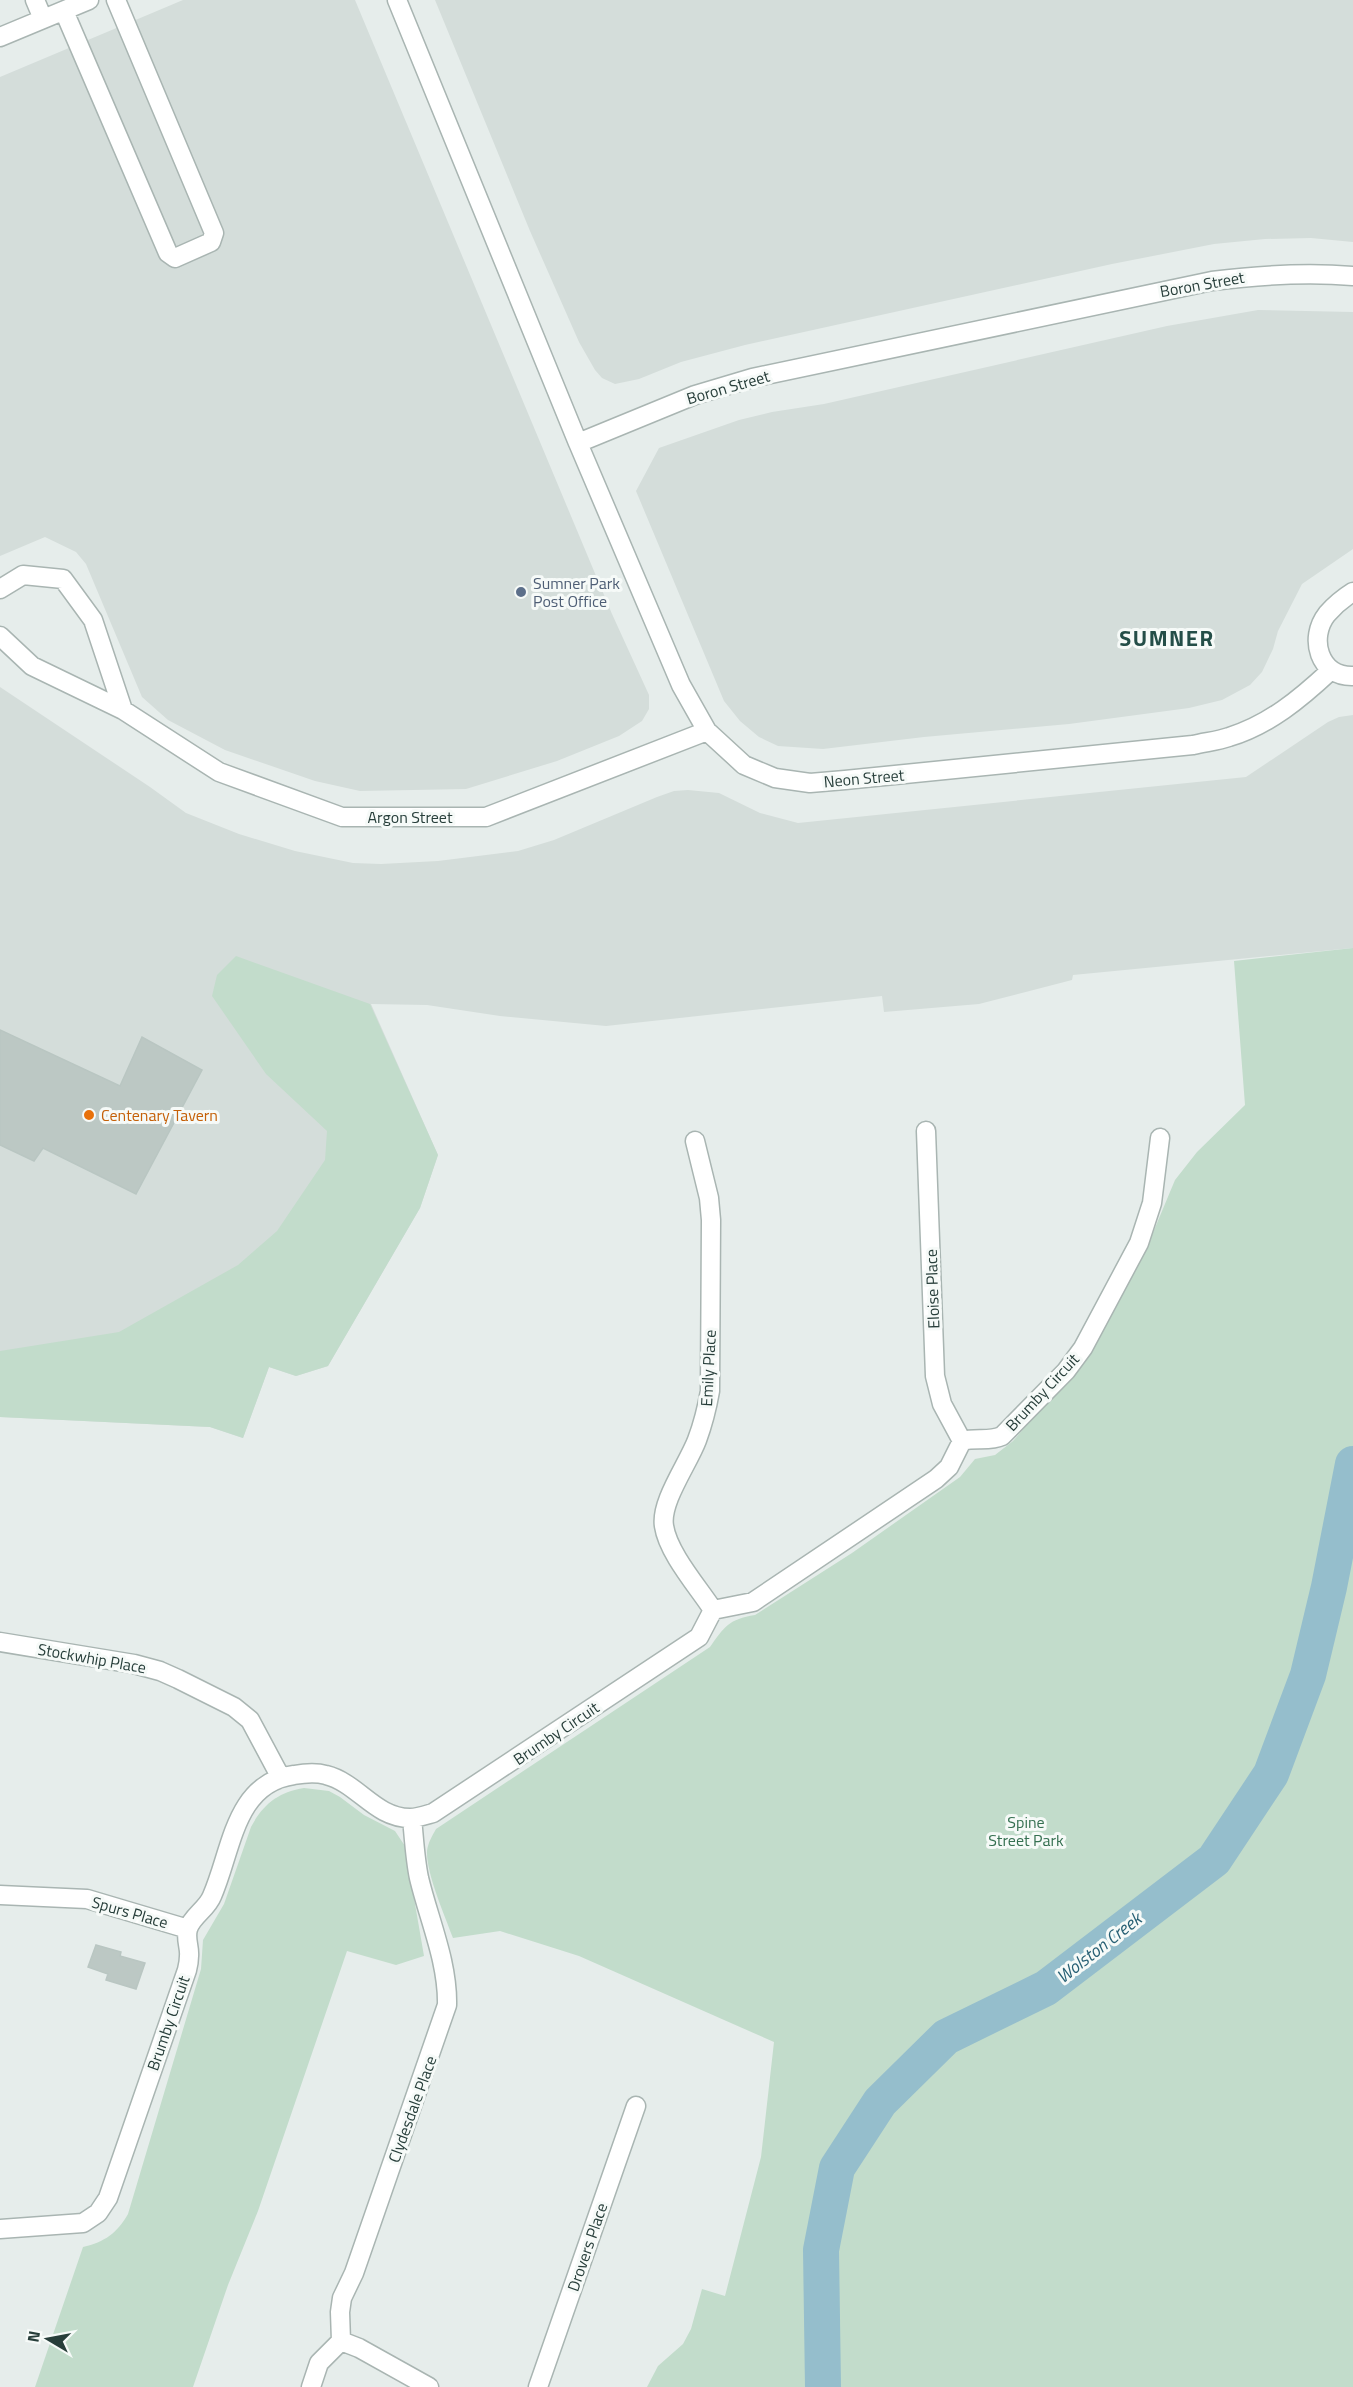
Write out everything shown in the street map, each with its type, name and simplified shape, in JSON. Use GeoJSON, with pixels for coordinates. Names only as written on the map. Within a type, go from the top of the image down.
{"type":"FeatureCollection","features":[{"type":"Feature","properties":{"kind":"street"},"geometry":{"type":"LineString","coordinates":[[35,0],[43,19]]}},
{"type":"Feature","properties":{"kind":"street"},"geometry":{"type":"LineString","coordinates":[[0,37],[89,0]]}},
{"type":"Feature","properties":{"kind":"street"},"geometry":{"type":"LineString","coordinates":[[64,10],[168,253],[174,258],[211,242],[214,233],[116,0]]}},
{"type":"Feature","properties":{"kind":"street"},"geometry":{"type":"LineString","coordinates":[[398,0],[578,443]]}},
{"type":"Feature","properties":{"kind":"street","name":"Boron Street"},"geometry":{"type":"LineString","coordinates":[[578,443],[695,394],[752,378],[1212,281],[1264,274],[1316,273],[1353,276]]}},
{"type":"Feature","properties":{"kind":"street","name":"Neon Street"},"geometry":{"type":"LineString","coordinates":[[578,443],[681,685],[707,731],[744,765],[775,778],[810,783],[1193,745],[1230,737],[1269,720],[1302,697],[1330,671]]}},
{"type":"Feature","properties":{"kind":"street"},"geometry":{"type":"LineString","coordinates":[[0,589],[23,575],[63,579],[93,620],[123,710]]}},
{"type":"Feature","properties":{"kind":"street"},"geometry":{"type":"LineString","coordinates":[[1353,592],[1327,614],[1317,635],[1320,657],[1330,671],[1346,677],[1353,676]]}},
{"type":"Feature","properties":{"kind":"street","name":"Argon Street"},"geometry":{"type":"LineString","coordinates":[[0,636],[32,666],[123,710],[219,772],[342,817],[486,817],[707,731]]}},
{"type":"Feature","properties":{"kind":"street","name":"Eloise Place"},"geometry":{"type":"LineString","coordinates":[[926,1131],[935,1376],[942,1404],[962,1441]]}},
{"type":"Feature","properties":{"kind":"street","name":"Brumby Circuit"},"geometry":{"type":"LineString","coordinates":[[962,1441],[974,1438],[991,1441],[1002,1436],[1066,1371],[1083,1348],[1146,1226],[1152,1203],[1160,1138]]}},
{"type":"Feature","properties":{"kind":"street","name":"Emily Place"},"geometry":{"type":"LineString","coordinates":[[695,1141],[709,1198],[711,1220],[710,1391],[706,1414],[696,1442],[666,1508],[664,1526],[672,1548],[713,1610]]}},
{"type":"Feature","properties":{"kind":"street"},"geometry":{"type":"LineString","coordinates":[[713,1610],[753,1602],[936,1479],[949,1467],[962,1441]]}},
{"type":"Feature","properties":{"kind":"street","name":"Brumby Circuit"},"geometry":{"type":"LineString","coordinates":[[411,1818],[433,1813],[449,1804],[699,1637],[713,1610]]}},
{"type":"Feature","properties":{"kind":"street","name":"Stockwhip Place"},"geometry":{"type":"LineString","coordinates":[[0,1642],[134,1664],[178,1679],[234,1707],[250,1720],[281,1778]]}},
{"type":"Feature","properties":{"kind":"street"},"geometry":{"type":"LineString","coordinates":[[188,1929],[206,1908],[212,1896],[238,1821],[248,1802],[261,1789],[281,1778],[306,1773],[326,1775],[344,1782],[389,1815],[411,1818]]}},
{"type":"Feature","properties":{"kind":"street","name":"Clydesdale Place"},"geometry":{"type":"LineString","coordinates":[[341,2341],[339,2312],[342,2298],[358,2262],[447,2005],[447,1988],[442,1961],[419,1877],[411,1818]]}},
{"type":"Feature","properties":{"kind":"street","name":"Spurs Place"},"geometry":{"type":"LineString","coordinates":[[0,1895],[87,1899],[188,1929]]}},
{"type":"Feature","properties":{"kind":"street","name":"Brumby Circuit"},"geometry":{"type":"LineString","coordinates":[[0,2229],[83,2223],[98,2213],[108,2198],[187,1970],[190,1955],[187,1943],[188,1929]]}},
{"type":"Feature","properties":{"kind":"street","name":"Drovers Place"},"geometry":{"type":"LineString","coordinates":[[538,2387],[636,2106]]}},
{"type":"Feature","properties":{"kind":"street"},"geometry":{"type":"LineString","coordinates":[[311,2387],[320,2363],[341,2341],[359,2348],[429,2387]]}},
{"type":"Feature","properties":{"kind":"shaded area"},"geometry":{"type":"Polygon","coordinates":[[[183,0],[355,0],[612,614],[649,695],[649,709],[642,721],[619,736],[557,761],[466,789],[360,791],[315,781],[225,750],[168,720],[142,697],[86,564],[76,552],[45,537],[0,556],[0,77],[183,0]]]}},
{"type":"Feature","properties":{"kind":"shaded area"},"geometry":{"type":"Polygon","coordinates":[[[435,0],[1353,0],[1353,242],[1311,238],[1265,239],[1214,244],[1112,264],[745,345],[681,362],[639,379],[615,384],[602,378],[595,370],[579,342],[530,231],[435,0]]]}},
{"type":"Feature","properties":{"kind":"shaded area"},"geometry":{"type":"Polygon","coordinates":[[[1258,310],[1353,312],[1353,549],[1302,584],[1278,631],[1273,649],[1262,672],[1250,685],[1222,700],[1189,708],[1069,724],[823,749],[778,746],[759,737],[740,721],[724,701],[636,491],[659,448],[739,420],[772,412],[824,404],[1167,326],[1258,310]]]}},
{"type":"Feature","properties":{"kind":"shaded area"},"geometry":{"type":"Polygon","coordinates":[[[0,687],[186,813],[239,834],[295,851],[353,863],[381,864],[438,861],[518,851],[554,840],[674,791],[719,793],[760,813],[798,823],[1246,777],[1328,722],[1339,717],[1353,715],[1353,948],[1073,975],[1072,980],[979,1004],[884,1012],[882,996],[606,1026],[500,1016],[427,1005],[371,1004],[438,1155],[420,1208],[328,1366],[296,1376],[269,1367],[243,1438],[210,1427],[0,1417],[0,687]]]}},
{"type":"Feature","properties":{"kind":"green space","name":"Spine Street Park"},"geometry":{"type":"Polygon","coordinates":[[[1353,948],[1353,2387],[647,2387],[658,2366],[683,2344],[691,2329],[702,2289],[725,2296],[761,2157],[774,2042],[579,1956],[500,1931],[453,1938],[430,1871],[428,1845],[436,1829],[710,1647],[728,1625],[739,1619],[755,1615],[852,1553],[960,1477],[975,1459],[995,1455],[1013,1441],[1092,1349],[1152,1235],[1175,1180],[1197,1152],[1245,1105],[1234,961],[1353,948]]]}},
{"type":"Feature","properties":{"kind":"green space"},"geometry":{"type":"Polygon","coordinates":[[[236,956],[370,1004],[438,1155],[420,1208],[328,1366],[296,1376],[269,1367],[243,1438],[210,1427],[0,1417],[0,1351],[119,1332],[238,1265],[277,1231],[325,1160],[327,1131],[266,1074],[212,996],[217,975],[236,956]]]}},
{"type":"Feature","properties":{"kind":"green space"},"geometry":{"type":"Polygon","coordinates":[[[304,1788],[329,1791],[364,1815],[395,1831],[405,1846],[424,1956],[396,1965],[347,1951],[258,2211],[228,2285],[193,2387],[35,2387],[83,2247],[110,2236],[128,2214],[201,1969],[203,1940],[224,1904],[251,1827],[273,1800],[304,1788]]]}},
{"type":"Feature","properties":{"kind":"building","name":"Centenary Tavern"},"geometry":{"type":"Polygon","coordinates":[[[0,1030],[120,1086],[142,1037],[202,1070],[136,1194],[43,1148],[34,1161],[0,1145],[0,1030]]]}},
{"type":"Feature","properties":{"kind":"building"},"geometry":{"type":"Polygon","coordinates":[[[96,1945],[121,1952],[120,1956],[145,1963],[136,1989],[106,1980],[108,1974],[88,1967],[96,1945]]]}},
{"type":"Feature","properties":{"kind":"waterway","name":"Wolston Creek"},"geometry":{"type":"LineString","coordinates":[[823,2387],[821,2250],[837,2168],[880,2102],[946,2037],[1046,1988],[1214,1860],[1271,1774],[1308,1675],[1329,1587],[1353,1464]]}},
{"type":"Feature","properties":{"kind":"place","name":"Sumner Park Post Office"},"geometry":{"type":"Point","coordinates":[521,592]}},
{"type":"Feature","properties":{"kind":"place","name":"Centenary Tavern"},"geometry":{"type":"Point","coordinates":[89,1115]}},
{"type":"Feature","properties":{"kind":"district","name":"SUMNER"},"geometry":{"type":"Point","coordinates":[1167,638]}}]}
